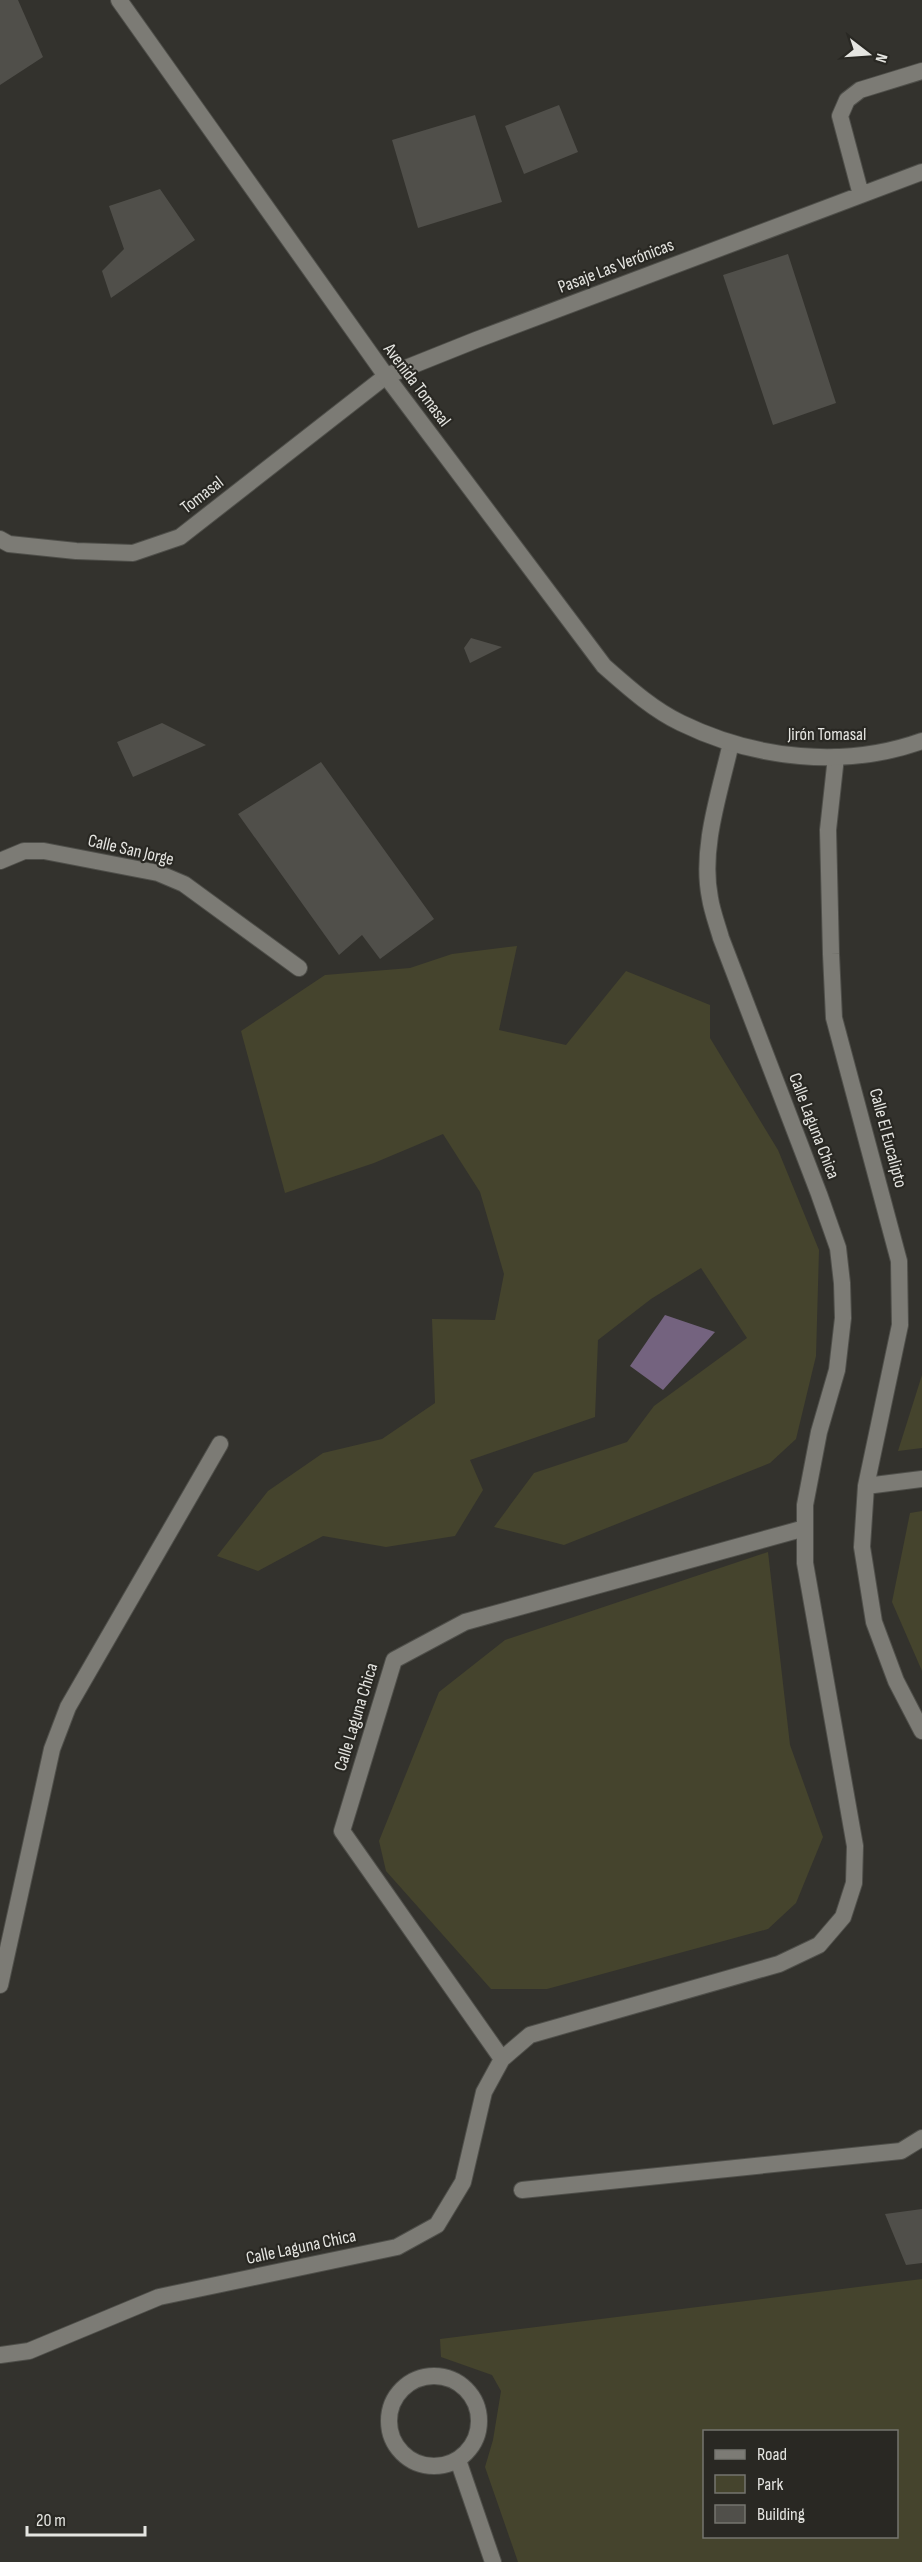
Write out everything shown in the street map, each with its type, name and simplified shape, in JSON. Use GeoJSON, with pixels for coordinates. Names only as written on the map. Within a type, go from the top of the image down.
{"type":"FeatureCollection","features":[{"type":"Feature","properties":{"kind":"street","name":"Avenida Tomasal"},"geometry":{"type":"LineString","coordinates":[[119,0],[386,376],[604,666],[639,696],[680,723],[731,744]]}},
{"type":"Feature","properties":{"kind":"street"},"geometry":{"type":"LineString","coordinates":[[861,195],[840,116],[847,99],[860,90],[922,71]]}},
{"type":"Feature","properties":{"kind":"street","name":"Pasaje Las Verónicas"},"geometry":{"type":"LineString","coordinates":[[386,376],[476,339],[922,172]]}},
{"type":"Feature","properties":{"kind":"street","name":"Tomasal"},"geometry":{"type":"LineString","coordinates":[[4,542],[76,551],[133,553],[180,537],[386,376]]}},
{"type":"Feature","properties":{"kind":"street","name":"Jirón Tomasal"},"geometry":{"type":"LineString","coordinates":[[731,744],[782,755],[836,757],[876,753],[922,741]]}},
{"type":"Feature","properties":{"kind":"street","name":"Calle Laguna Chica"},"geometry":{"type":"LineString","coordinates":[[0,2355],[29,2350],[159,2297],[397,2247],[437,2225],[463,2182],[484,2092],[502,2059],[530,2035],[779,1964],[819,1945],[843,1917],[854,1883],[855,1846],[805,1563],[805,1505],[819,1432],[837,1370],[843,1318],[842,1283],[838,1248],[721,938],[709,896],[708,867],[712,826],[731,744]]}},
{"type":"Feature","properties":{"kind":"street","name":"Calle El Eucalipto"},"geometry":{"type":"LineString","coordinates":[[836,757],[828,830],[834,1018],[899,1261],[900,1325],[866,1486],[862,1547],[874,1622],[896,1682],[922,1731]]}},
{"type":"Feature","properties":{"kind":"street","name":"Calle San Jorge"},"geometry":{"type":"LineString","coordinates":[[0,861],[24,851],[44,851],[158,873],[184,884],[299,968]]}},
{"type":"Feature","properties":{"kind":"street"},"geometry":{"type":"LineString","coordinates":[[0,1984],[52,1749],[68,1707],[220,1444]]}},
{"type":"Feature","properties":{"kind":"street"},"geometry":{"type":"LineString","coordinates":[[866,1486],[922,1479]]}},
{"type":"Feature","properties":{"kind":"street","name":"Calle Laguna Chica"},"geometry":{"type":"LineString","coordinates":[[502,2059],[342,1831],[394,1660],[465,1622],[805,1528]]}},
{"type":"Feature","properties":{"kind":"street"},"geometry":{"type":"LineString","coordinates":[[522,2190],[901,2151],[922,2138]]}},
{"type":"Feature","properties":{"kind":"street"},"geometry":{"type":"LineString","coordinates":[[430,2376],[445,2377],[459,2382],[470,2393],[477,2406],[479,2421],[477,2436],[459,2460],[444,2465],[430,2466],[416,2462],[404,2454],[394,2442],[390,2428],[390,2414],[395,2399],[403,2388],[416,2379],[430,2376]]}},
{"type":"Feature","properties":{"kind":"street"},"geometry":{"type":"LineString","coordinates":[[459,2460],[493,2562]]}},
{"type":"Feature","properties":{"kind":"green space"},"geometry":{"type":"Polygon","coordinates":[[[517,946],[499,1030],[566,1045],[626,971],[710,1005],[710,1038],[778,1150],[819,1250],[816,1356],[796,1439],[770,1463],[564,1545],[494,1527],[534,1473],[627,1442],[654,1406],[747,1338],[701,1268],[651,1299],[598,1340],[595,1417],[470,1460],[483,1490],[455,1536],[386,1547],[323,1536],[258,1571],[217,1556],[268,1491],[323,1453],[382,1439],[435,1403],[432,1319],[495,1320],[504,1274],[480,1192],[443,1134],[374,1163],[285,1193],[241,1031],[325,975],[410,968],[452,954],[517,946]]]}},
{"type":"Feature","properties":{"kind":"green space"},"geometry":{"type":"Polygon","coordinates":[[[922,1375],[922,1448],[898,1451],[922,1375]]]}},
{"type":"Feature","properties":{"kind":"green space"},"geometry":{"type":"Polygon","coordinates":[[[922,1511],[922,1671],[892,1602],[910,1513],[922,1511]]]}},
{"type":"Feature","properties":{"kind":"green space"},"geometry":{"type":"Polygon","coordinates":[[[768,1552],[790,1745],[823,1837],[796,1903],[768,1929],[547,1989],[491,1989],[386,1871],[379,1841],[439,1692],[505,1640],[768,1552]]]}},
{"type":"Feature","properties":{"kind":"green space"},"geometry":{"type":"Polygon","coordinates":[[[922,2279],[922,2562],[518,2562],[485,2467],[493,2440],[501,2391],[492,2375],[441,2357],[440,2339],[922,2279]]]}},
{"type":"Feature","properties":{"kind":"shaded area"},"geometry":{"type":"Polygon","coordinates":[[[665,1315],[715,1332],[663,1390],[630,1366],[665,1315]]]}},
{"type":"Feature","properties":{"kind":"building"},"geometry":{"type":"Polygon","coordinates":[[[0,0],[18,0],[43,57],[0,85],[0,0]]]}},
{"type":"Feature","properties":{"kind":"building"},"geometry":{"type":"Polygon","coordinates":[[[559,105],[578,152],[524,174],[505,126],[559,105]]]}},
{"type":"Feature","properties":{"kind":"building"},"geometry":{"type":"Polygon","coordinates":[[[475,115],[502,202],[418,228],[392,140],[475,115]]]}},
{"type":"Feature","properties":{"kind":"building"},"geometry":{"type":"Polygon","coordinates":[[[160,189],[195,240],[111,298],[102,271],[124,249],[109,206],[160,189]]]}},
{"type":"Feature","properties":{"kind":"building"},"geometry":{"type":"Polygon","coordinates":[[[788,254],[836,403],[773,425],[723,275],[788,254]]]}},
{"type":"Feature","properties":{"kind":"building"},"geometry":{"type":"Polygon","coordinates":[[[471,638],[502,647],[470,663],[464,648],[471,638]]]}},
{"type":"Feature","properties":{"kind":"building"},"geometry":{"type":"Polygon","coordinates":[[[162,723],[206,745],[133,777],[117,742],[162,723]]]}},
{"type":"Feature","properties":{"kind":"building"},"geometry":{"type":"Polygon","coordinates":[[[321,762],[434,919],[380,959],[362,935],[339,955],[238,814],[321,762]]]}},
{"type":"Feature","properties":{"kind":"building"},"geometry":{"type":"Polygon","coordinates":[[[922,2209],[922,2263],[906,2265],[885,2214],[922,2209]]]}}]}
